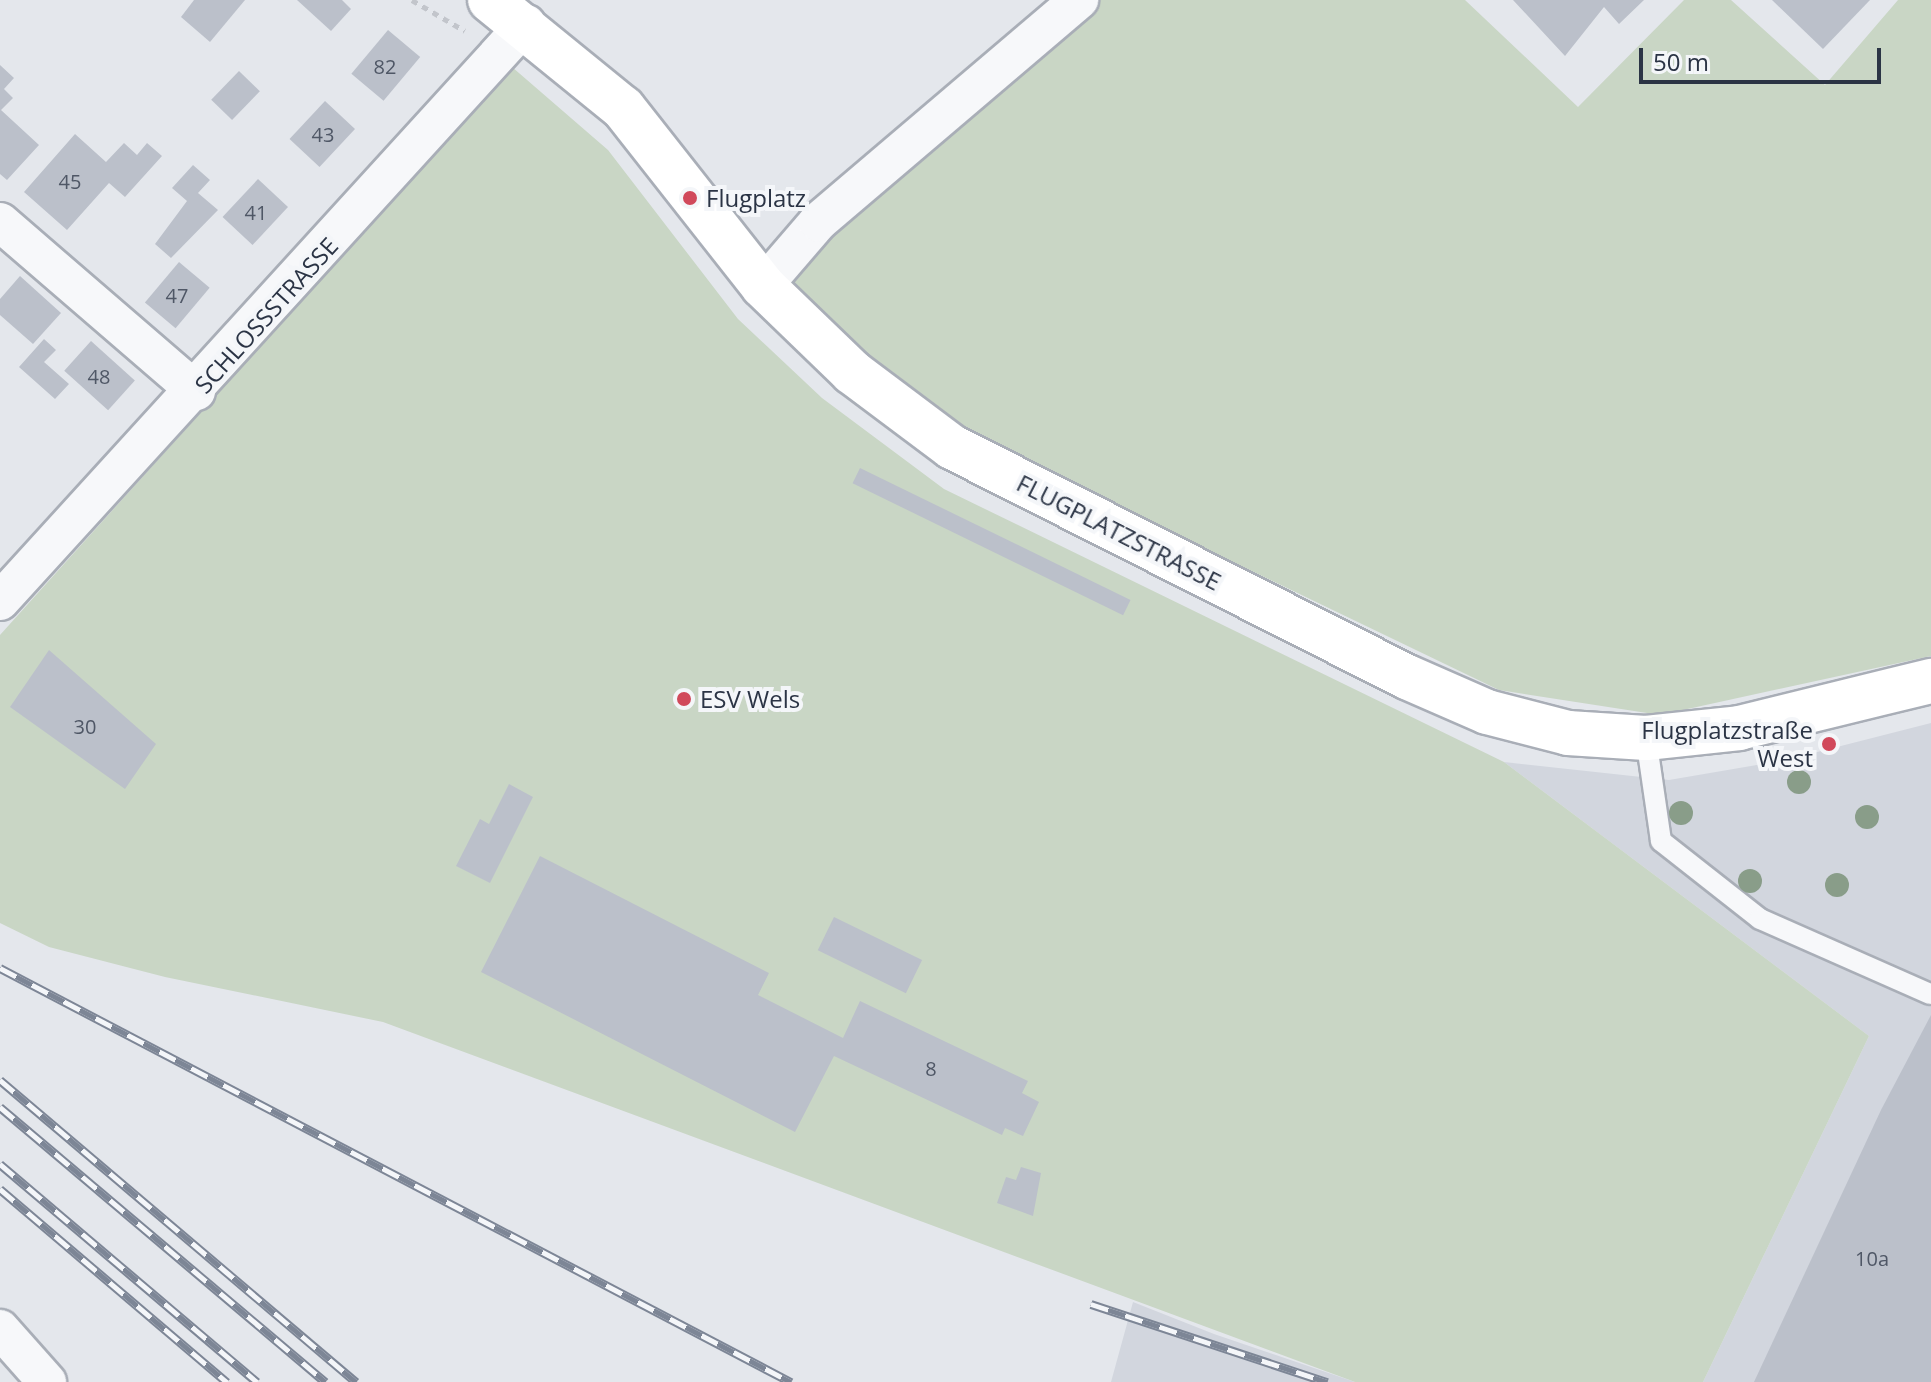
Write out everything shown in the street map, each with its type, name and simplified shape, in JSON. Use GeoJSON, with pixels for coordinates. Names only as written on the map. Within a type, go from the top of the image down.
{"type":"FeatureCollection","features":[{"type":"Feature","properties":{"kind":"street","name":"FLUGPLATZSTRASSE"},"geometry":{"type":"LineString","coordinates":[[490,0],[526,24],[623,108],[763,286],[852,372],[952,447],[1073,510],[1487,712],[1568,733],[1646,738],[1739,728],[1931,681]]}},
{"type":"Feature","properties":{"kind":"street"},"geometry":{"type":"LineString","coordinates":[[763,286],[818,222],[1079,0]]}},
{"type":"Feature","properties":{"kind":"street","name":"SCHLOSSSTRASSE"},"geometry":{"type":"LineString","coordinates":[[0,601],[196,391],[526,24]]}},
{"type":"Feature","properties":{"kind":"street"},"geometry":{"type":"LineString","coordinates":[[0,222],[196,391]]}},
{"type":"Feature","properties":{"kind":"street"},"geometry":{"type":"LineString","coordinates":[[0,1329],[47,1382]]}},
{"type":"Feature","properties":{"kind":"lane"},"geometry":{"type":"LineString","coordinates":[[1646,738],[1661,841],[1760,919],[1930,994]]}},
{"type":"Feature","properties":{"kind":"shaded area"},"geometry":{"type":"Polygon","coordinates":[[[1931,723],[1931,1382],[1703,1382],[1869,1036],[1504,762],[1669,780],[1786,760],[1931,723]]]}},
{"type":"Feature","properties":{"kind":"shaded area"},"geometry":{"type":"Polygon","coordinates":[[[1133,1302],[1214,1334],[1355,1382],[1111,1382],[1133,1302]]]}},
{"type":"Feature","properties":{"kind":"green space"},"geometry":{"type":"Polygon","coordinates":[[[1092,0],[1465,0],[1578,107],[1684,0],[1731,0],[1825,85],[1898,0],[1931,0],[1931,656],[1660,715],[1499,690],[973,437],[890,375],[783,277],[1092,0]]]}},
{"type":"Feature","properties":{"kind":"green space","name":"ESV Wels"},"geometry":{"type":"Polygon","coordinates":[[[512,67],[608,150],[738,319],[822,398],[944,489],[1504,762],[1869,1036],[1703,1382],[1355,1382],[383,1022],[165,977],[49,947],[0,923],[0,635],[512,67]]]}},
{"type":"Feature","properties":{"kind":"building"},"geometry":{"type":"Polygon","coordinates":[[[194,0],[245,0],[210,42],[181,17],[194,0]]]}},
{"type":"Feature","properties":{"kind":"building"},"geometry":{"type":"Polygon","coordinates":[[[297,0],[342,0],[351,9],[331,31],[297,0]]]}},
{"type":"Feature","properties":{"kind":"building"},"geometry":{"type":"Polygon","coordinates":[[[1513,0],[1644,0],[1619,24],[1604,7],[1565,56],[1513,0]]]}},
{"type":"Feature","properties":{"kind":"building"},"geometry":{"type":"Polygon","coordinates":[[[1772,0],[1870,0],[1823,49],[1772,0]]]}},
{"type":"Feature","properties":{"kind":"building"},"geometry":{"type":"Polygon","coordinates":[[[388,30],[420,57],[384,101],[351,74],[388,30]]]}},
{"type":"Feature","properties":{"kind":"building"},"geometry":{"type":"Polygon","coordinates":[[[0,65],[14,78],[4,89],[13,98],[1,110],[39,145],[7,180],[0,174],[0,65]]]}},
{"type":"Feature","properties":{"kind":"building"},"geometry":{"type":"Polygon","coordinates":[[[239,71],[260,91],[232,120],[211,100],[239,71]]]}},
{"type":"Feature","properties":{"kind":"building"},"geometry":{"type":"Polygon","coordinates":[[[325,101],[355,129],[320,167],[290,139],[325,101]]]}},
{"type":"Feature","properties":{"kind":"building"},"geometry":{"type":"Polygon","coordinates":[[[75,134],[106,162],[124,143],[137,155],[147,143],[162,156],[125,197],[109,183],[67,230],[24,192],[75,134]]]}},
{"type":"Feature","properties":{"kind":"building"},"geometry":{"type":"Polygon","coordinates":[[[193,165],[210,180],[198,193],[218,210],[171,258],[155,244],[187,201],[172,188],[193,165]]]}},
{"type":"Feature","properties":{"kind":"building"},"geometry":{"type":"Polygon","coordinates":[[[258,179],[288,207],[253,245],[223,217],[258,179]]]}},
{"type":"Feature","properties":{"kind":"building"},"geometry":{"type":"Polygon","coordinates":[[[179,262],[210,288],[176,328],[145,303],[179,262]]]}},
{"type":"Feature","properties":{"kind":"building"},"geometry":{"type":"Polygon","coordinates":[[[20,276],[61,313],[33,344],[0,315],[0,299],[20,276]]]}},
{"type":"Feature","properties":{"kind":"building"},"geometry":{"type":"Polygon","coordinates":[[[44,339],[56,350],[44,362],[69,384],[55,399],[19,367],[44,339]]]}},
{"type":"Feature","properties":{"kind":"building"},"geometry":{"type":"Polygon","coordinates":[[[91,341],[135,380],[108,410],[64,371],[91,341]]]}},
{"type":"Feature","properties":{"kind":"building"},"geometry":{"type":"Polygon","coordinates":[[[860,468],[1131,600],[1123,615],[853,483],[860,468]]]}},
{"type":"Feature","properties":{"kind":"building"},"geometry":{"type":"Polygon","coordinates":[[[49,650],[156,744],[125,789],[10,707],[49,650]]]}},
{"type":"Feature","properties":{"kind":"building","name":"Flugplatzstraße West"},"geometry":{"type":"Polygon","coordinates":[[[1836,738],[1838,745],[1823,749],[1821,742],[1836,738]]]}},
{"type":"Feature","properties":{"kind":"building"},"geometry":{"type":"Polygon","coordinates":[[[509,784],[533,797],[490,883],[456,866],[480,819],[489,824],[509,784]]]}},
{"type":"Feature","properties":{"kind":"building"},"geometry":{"type":"Polygon","coordinates":[[[540,856],[769,973],[758,995],[843,1038],[860,1001],[1028,1081],[1022,1093],[1039,1102],[1023,1136],[1005,1128],[1002,1135],[834,1056],[795,1132],[481,972],[540,856]]]}},
{"type":"Feature","properties":{"kind":"building"},"geometry":{"type":"Polygon","coordinates":[[[834,917],[922,960],[906,993],[818,950],[834,917]]]}},
{"type":"Feature","properties":{"kind":"building"},"geometry":{"type":"Polygon","coordinates":[[[1931,1015],[1931,1382],[1754,1382],[1881,1110],[1931,1015]]]}},
{"type":"Feature","properties":{"kind":"building"},"geometry":{"type":"Polygon","coordinates":[[[1021,1167],[1041,1173],[1033,1216],[997,1203],[1006,1177],[1016,1180],[1021,1167]]]}},
{"type":"Feature","properties":{"kind":"railway"},"geometry":{"type":"LineString","coordinates":[[0,968],[791,1382]]}},
{"type":"Feature","properties":{"kind":"railway"},"geometry":{"type":"LineString","coordinates":[[0,1080],[356,1382]]}},
{"type":"Feature","properties":{"kind":"railway"},"geometry":{"type":"LineString","coordinates":[[0,1107],[325,1382]]}},
{"type":"Feature","properties":{"kind":"railway"},"geometry":{"type":"LineString","coordinates":[[0,1164],[257,1382]]}},
{"type":"Feature","properties":{"kind":"railway"},"geometry":{"type":"LineString","coordinates":[[0,1189],[227,1382]]}},
{"type":"Feature","properties":{"kind":"railway"},"geometry":{"type":"LineString","coordinates":[[1091,1304],[1327,1382]]}},
{"type":"Feature","properties":{"kind":"place","name":"Flugplatz"},"geometry":{"type":"Point","coordinates":[690,198]}},
{"type":"Feature","properties":{"kind":"place","name":"ESV Wels"},"geometry":{"type":"Point","coordinates":[684,699]}},
{"type":"Feature","properties":{"kind":"place","name":"Flugplatzstraße West"},"geometry":{"type":"Point","coordinates":[1829,744]}}]}
